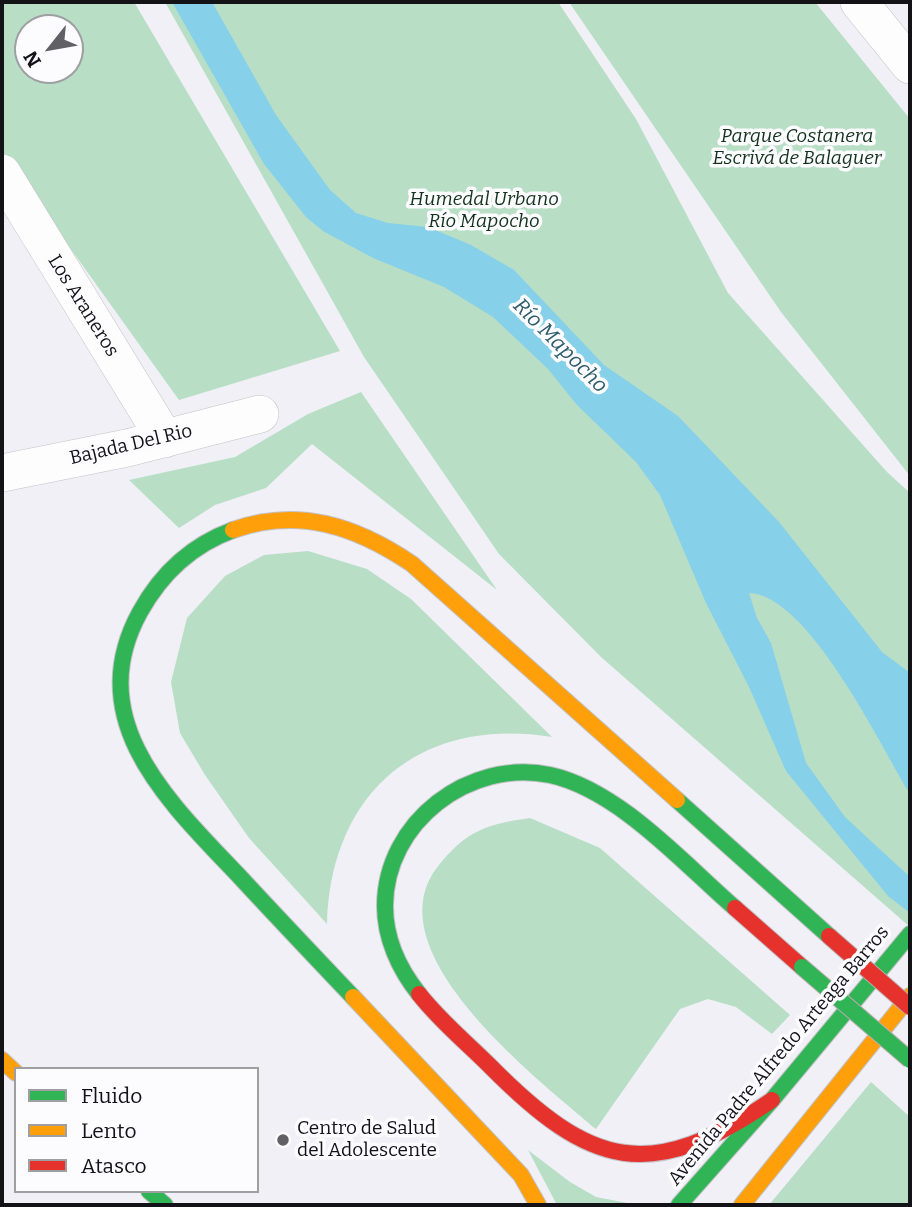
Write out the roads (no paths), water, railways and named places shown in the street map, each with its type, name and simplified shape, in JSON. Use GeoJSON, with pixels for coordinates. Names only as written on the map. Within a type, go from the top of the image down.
{"type":"FeatureCollection","features":[{"type":"Feature","properties":{"kind":"main road"},"geometry":{"type":"LineString","coordinates":[[538,1205],[512,1166],[177,811],[145,768],[124,715],[122,669],[128,637],[138,609],[148,592],[170,567],[217,534],[264,520],[318,520],[341,525],[383,544],[412,564],[910,1007]]}},
{"type":"Feature","properties":{"kind":"main road"},"geometry":{"type":"LineString","coordinates":[[772,1100],[742,1121],[710,1138],[656,1154],[612,1152],[565,1131],[522,1098],[412,986],[390,939],[386,916],[389,871],[396,849],[408,830],[442,798],[482,778],[501,774],[539,773],[564,779],[610,802],[910,1060]]}},
{"type":"Feature","properties":{"kind":"main road","name":"Avenida Padre Alfredo Arteaga Barros"},"geometry":{"type":"LineString","coordinates":[[679,1205],[772,1100],[910,934]]}},
{"type":"Feature","properties":{"kind":"main road"},"geometry":{"type":"LineString","coordinates":[[742,1205],[910,996]]}},
{"type":"Feature","properties":{"kind":"main road"},"geometry":{"type":"LineString","coordinates":[[151,1193],[165,1205]]}},
{"type":"Feature","properties":{"kind":"street"},"geometry":{"type":"LineString","coordinates":[[859,2],[910,65]]}},
{"type":"Feature","properties":{"kind":"street","name":"Los Araneros"},"geometry":{"type":"LineString","coordinates":[[2,173],[165,439]]}},
{"type":"Feature","properties":{"kind":"street","name":"Bajada Del Rio"},"geometry":{"type":"LineString","coordinates":[[2,473],[165,439],[260,414]]}},
{"type":"Feature","properties":{"kind":"water","name":"Río Mapocho"},"geometry":{"type":"Polygon","coordinates":[[[172,2],[212,2],[276,115],[330,190],[356,213],[388,223],[428,227],[471,245],[514,270],[604,365],[678,416],[779,522],[882,652],[910,673],[910,794],[862,710],[819,645],[795,619],[772,600],[749,593],[757,618],[771,643],[806,763],[845,817],[910,877],[910,913],[888,896],[786,771],[749,687],[706,603],[660,495],[636,462],[577,405],[548,369],[493,317],[444,287],[373,258],[323,231],[306,217],[264,164],[172,2]]]}},
{"type":"Feature","properties":{"kind":"place","name":"Centro de Salud del Adolescente"},"geometry":{"type":"Point","coordinates":[283,1140]}},
{"type":"Feature","properties":{"kind":"park label","name":"Parque Costanera Escrivá de Balaguer"},"geometry":{"type":"Point","coordinates":[797,148]}},
{"type":"Feature","properties":{"kind":"park label","name":"Humedal Urbano Río Mapocho"},"geometry":{"type":"Point","coordinates":[484,211]}}]}
